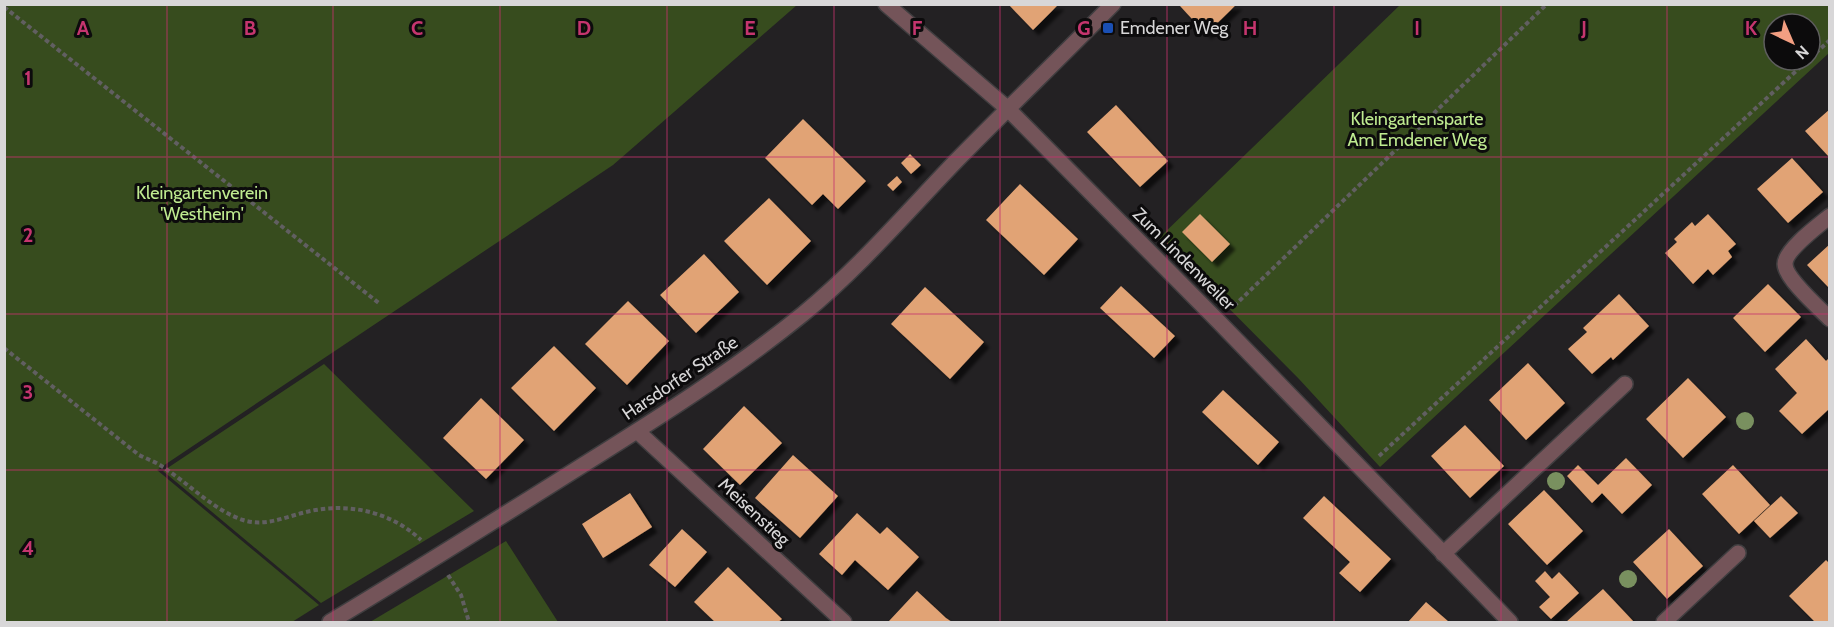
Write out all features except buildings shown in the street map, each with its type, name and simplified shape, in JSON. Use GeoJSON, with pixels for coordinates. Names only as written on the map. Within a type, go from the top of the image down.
{"type":"FeatureCollection","features":[{"type":"Feature","properties":{"kind":"street","name":"Zum Lindenweiler"},"geometry":{"type":"LineString","coordinates":[[886,4],[1008,109],[1219,321],[1509,622]]}},
{"type":"Feature","properties":{"kind":"street"},"geometry":{"type":"LineString","coordinates":[[1008,109],[1113,4]]}},
{"type":"Feature","properties":{"kind":"street","name":"Harsdorfer Straße"},"geometry":{"type":"LineString","coordinates":[[330,622],[637,431],[735,366],[804,313],[855,266],[1008,109]]}},
{"type":"Feature","properties":{"kind":"street"},"geometry":{"type":"LineString","coordinates":[[1830,216],[1789,254],[1785,266],[1790,277],[1830,319]]}},
{"type":"Feature","properties":{"kind":"street"},"geometry":{"type":"LineString","coordinates":[[1443,554],[1625,384]]}},
{"type":"Feature","properties":{"kind":"street","name":"Meisenstieg"},"geometry":{"type":"LineString","coordinates":[[637,431],[844,622]]}},
{"type":"Feature","properties":{"kind":"street"},"geometry":{"type":"LineString","coordinates":[[1664,622],[1738,553]]}},
{"type":"Feature","properties":{"kind":"path"},"geometry":{"type":"LineString","coordinates":[[1234,306],[1547,4]]}},
{"type":"Feature","properties":{"kind":"path"},"geometry":{"type":"LineString","coordinates":[[4,7],[380,304]]}},
{"type":"Feature","properties":{"kind":"path"},"geometry":{"type":"LineString","coordinates":[[1389,447],[1795,72]]}},
{"type":"Feature","properties":{"kind":"path"},"geometry":{"type":"LineString","coordinates":[[4,348],[139,455],[162,466],[233,516],[253,523],[262,523],[322,510],[362,510],[382,515],[399,523],[421,539],[437,557],[461,595],[470,622]]}},
{"type":"Feature","properties":{"kind":"green space","name":"Kleingartenverein 'Westheim'"},"geometry":{"type":"Polygon","coordinates":[[[4,5],[797,5],[613,165],[157,470],[319,605],[292,622],[5,622],[4,5]]]}},
{"type":"Feature","properties":{"kind":"green space","name":"Kleingartensparte Am Emdener Weg"},"geometry":{"type":"Polygon","coordinates":[[[1400,5],[1829,5],[1829,53],[1822,59],[1822,12],[1762,12],[1762,72],[1808,72],[1380,467],[1299,379],[1159,238],[1400,5]]]}},
{"type":"Feature","properties":{"kind":"green space"},"geometry":{"type":"Polygon","coordinates":[[[324,364],[474,511],[321,603],[163,471],[324,364]]]}},
{"type":"Feature","properties":{"kind":"green space"},"geometry":{"type":"Polygon","coordinates":[[[506,541],[558,622],[370,622],[506,541]]]}},
{"type":"Feature","properties":{"kind":"place","name":"Emdener Weg"},"geometry":{"type":"Point","coordinates":[1108,28]}}]}
